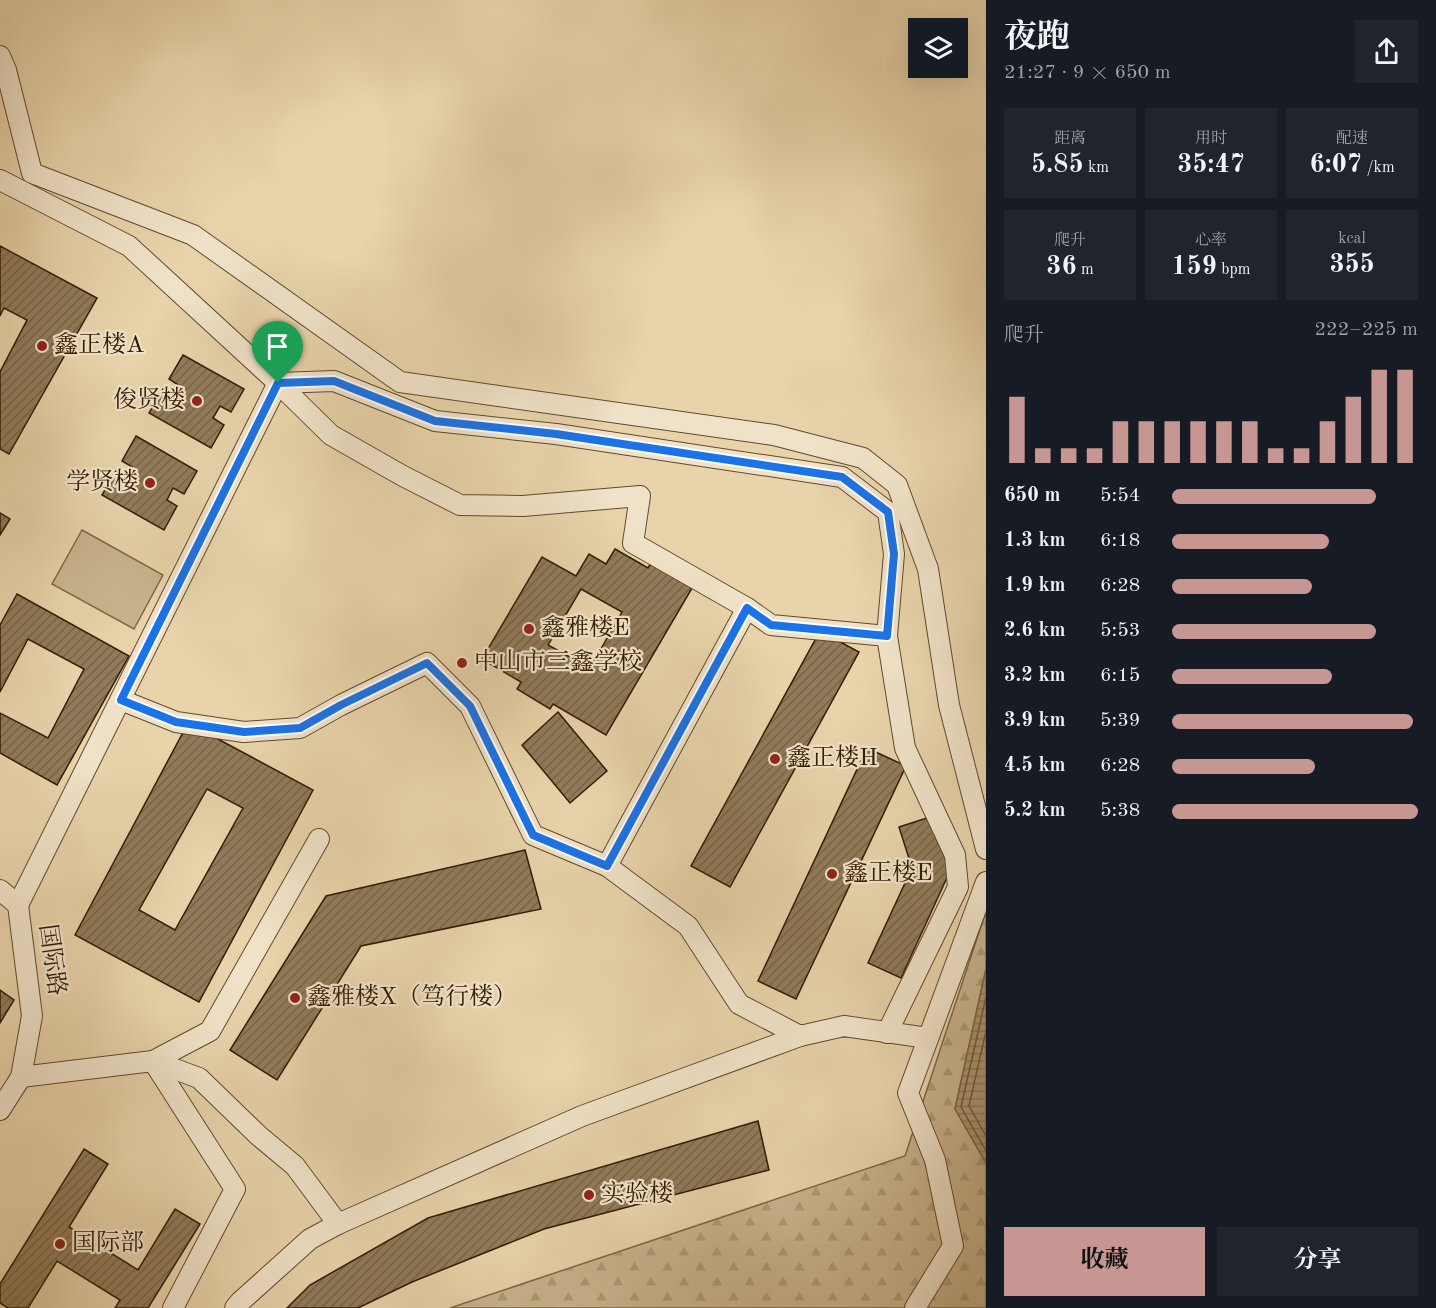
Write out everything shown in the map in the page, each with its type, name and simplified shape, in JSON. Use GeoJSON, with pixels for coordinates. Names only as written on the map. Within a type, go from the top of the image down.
{"type":"FeatureCollection","features":[{"type":"Feature","properties":{"kind":"street"},"geometry":{"type":"LineString","coordinates":[[0,56],[6,70],[33,173],[193,236],[400,382],[774,435],[863,458],[897,485],[928,569],[949,705],[986,849]]}},
{"type":"Feature","properties":{"kind":"street"},"geometry":{"type":"LineString","coordinates":[[0,180],[129,246],[331,435],[403,476],[460,505],[523,506],[640,496],[633,543],[747,608],[771,625],[887,636]]}},
{"type":"Feature","properties":{"kind":"street"},"geometry":{"type":"LineString","coordinates":[[278,383],[334,381],[435,421],[556,434],[842,477],[888,512],[894,554],[887,636],[905,748],[955,855],[958,886],[886,1033]]}},
{"type":"Feature","properties":{"kind":"street"},"geometry":{"type":"LineString","coordinates":[[18,905],[278,383]]}},
{"type":"Feature","properties":{"kind":"street"},"geometry":{"type":"LineString","coordinates":[[607,866],[747,608]]}},
{"type":"Feature","properties":{"kind":"street"},"geometry":{"type":"LineString","coordinates":[[121,700],[176,722],[244,732],[300,728],[427,663],[470,706],[533,835],[607,866],[688,926],[739,1004],[800,1036]]}},
{"type":"Feature","properties":{"kind":"street"},"geometry":{"type":"LineString","coordinates":[[21,1077],[153,1061],[210,1031],[319,839]]}},
{"type":"Feature","properties":{"kind":"street"},"geometry":{"type":"LineString","coordinates":[[915,1308],[952,1246],[935,1160],[908,1093],[986,882]]}},
{"type":"Feature","properties":{"kind":"street","name":"国际路"},"geometry":{"type":"LineString","coordinates":[[0,890],[18,905],[32,1016],[21,1077],[0,1110]]}},
{"type":"Feature","properties":{"kind":"street"},"geometry":{"type":"LineString","coordinates":[[235,1308],[310,1239],[338,1224],[582,1116],[800,1036],[844,1026],[928,1038]]}},
{"type":"Feature","properties":{"kind":"street"},"geometry":{"type":"LineString","coordinates":[[153,1061],[199,1078],[259,1136],[295,1166],[338,1224]]}},
{"type":"Feature","properties":{"kind":"street"},"geometry":{"type":"LineString","coordinates":[[153,1061],[235,1189],[173,1308]]}},
{"type":"Feature","properties":{"kind":"green space"},"geometry":{"type":"Polygon","coordinates":[[[82,530],[163,575],[134,629],[52,584],[82,530]]]}},
{"type":"Feature","properties":{"kind":"green space"},"geometry":{"type":"Polygon","coordinates":[[[986,911],[986,969],[955,1109],[986,1163],[986,1308],[450,1308],[905,1156],[986,911]]]}},
{"type":"Feature","properties":{"kind":"water"},"geometry":{"type":"Polygon","coordinates":[[[986,969],[986,1163],[955,1109],[986,969]]]}},
{"type":"Feature","properties":{"kind":"building","name":"鑫正楼A"},"geometry":{"type":"Polygon","coordinates":[[[0,246],[97,298],[9,454],[0,449],[0,372],[27,320],[4,308],[0,316],[0,246]]]}},
{"type":"Feature","properties":{"kind":"building","name":"俊贤楼"},"geometry":{"type":"Polygon","coordinates":[[[183,355],[244,389],[231,412],[220,406],[213,418],[224,425],[211,448],[149,413],[163,389],[175,396],[180,386],[169,379],[183,355]]]}},
{"type":"Feature","properties":{"kind":"building","name":"学贤楼"},"geometry":{"type":"Polygon","coordinates":[[[136,436],[197,471],[184,494],[173,488],[167,500],[177,506],[164,530],[102,495],[116,471],[128,478],[134,468],[122,461],[136,436]]]}},
{"type":"Feature","properties":{"kind":"building"},"geometry":{"type":"Polygon","coordinates":[[[0,513],[10,519],[0,535],[0,513]]]}},
{"type":"Feature","properties":{"kind":"building","name":"鑫雅楼E"},"geometry":{"type":"Polygon","coordinates":[[[615,549],[648,568],[654,558],[695,583],[606,735],[553,704],[550,709],[517,689],[521,682],[482,659],[542,557],[576,576],[589,554],[606,564],[615,549]],[[581,589],[548,645],[590,668],[622,612],[581,589]]]}},
{"type":"Feature","properties":{"kind":"building"},"geometry":{"type":"Polygon","coordinates":[[[17,594],[129,656],[57,785],[0,753],[0,713],[48,738],[84,669],[28,639],[0,692],[0,625],[17,594]]]}},
{"type":"Feature","properties":{"kind":"building","name":"鑫正楼H"},"geometry":{"type":"Polygon","coordinates":[[[820,631],[859,652],[730,887],[691,866],[820,631]]]}},
{"type":"Feature","properties":{"kind":"building"},"geometry":{"type":"Polygon","coordinates":[[[558,712],[607,771],[570,803],[522,745],[558,712]]]}},
{"type":"Feature","properties":{"kind":"building"},"geometry":{"type":"Polygon","coordinates":[[[188,723],[313,790],[199,1002],[75,935],[188,723]],[[207,789],[139,910],[175,930],[243,808],[207,789]]]}},
{"type":"Feature","properties":{"kind":"building","name":"鑫正楼E"},"geometry":{"type":"Polygon","coordinates":[[[867,748],[906,766],[796,999],[758,981],[867,748]]]}},
{"type":"Feature","properties":{"kind":"building"},"geometry":{"type":"Polygon","coordinates":[[[933,816],[950,871],[901,978],[868,963],[912,868],[899,827],[933,816]]]}},
{"type":"Feature","properties":{"kind":"building","name":"鑫雅楼X（笃行楼）"},"geometry":{"type":"Polygon","coordinates":[[[525,850],[541,909],[361,946],[277,1080],[230,1050],[326,896],[525,850]]]}},
{"type":"Feature","properties":{"kind":"building"},"geometry":{"type":"Polygon","coordinates":[[[0,990],[14,1000],[0,1023],[0,990]]]}},
{"type":"Feature","properties":{"kind":"building","name":"实验楼"},"geometry":{"type":"Polygon","coordinates":[[[758,1121],[769,1170],[544,1229],[412,1282],[358,1308],[287,1308],[310,1285],[428,1218],[758,1121]]]}},
{"type":"Feature","properties":{"kind":"building","name":"国际部"},"geometry":{"type":"Polygon","coordinates":[[[84,1149],[108,1164],[69,1227],[138,1270],[175,1209],[200,1224],[148,1308],[115,1308],[120,1300],[57,1261],[28,1308],[8,1308],[0,1303],[0,1284],[84,1149]]]}},
{"type":"Feature","properties":{"kind":"place","name":"鑫正楼A"},"geometry":{"type":"Point","coordinates":[42,346]}},
{"type":"Feature","properties":{"kind":"place","name":"俊贤楼"},"geometry":{"type":"Point","coordinates":[197,401]}},
{"type":"Feature","properties":{"kind":"place","name":"学贤楼"},"geometry":{"type":"Point","coordinates":[150,483]}},
{"type":"Feature","properties":{"kind":"place","name":"鑫雅楼E"},"geometry":{"type":"Point","coordinates":[529,629]}},
{"type":"Feature","properties":{"kind":"place","name":"中山市三鑫学校"},"geometry":{"type":"Point","coordinates":[462,663]}},
{"type":"Feature","properties":{"kind":"place","name":"鑫正楼H"},"geometry":{"type":"Point","coordinates":[775,759]}},
{"type":"Feature","properties":{"kind":"place","name":"鑫正楼E"},"geometry":{"type":"Point","coordinates":[832,874]}},
{"type":"Feature","properties":{"kind":"place","name":"鑫雅楼X（笃行楼）"},"geometry":{"type":"Point","coordinates":[295,998]}},
{"type":"Feature","properties":{"kind":"place","name":"实验楼"},"geometry":{"type":"Point","coordinates":[589,1195]}},
{"type":"Feature","properties":{"kind":"place","name":"国际部"},"geometry":{"type":"Point","coordinates":[60,1244]}},
{"type":"Feature","properties":{"kind":"route"},"geometry":{"type":"LineString","coordinates":[[334,381],[435,421],[556,434],[842,477],[888,512],[894,554],[887,636],[771,625],[747,608],[607,866],[533,835],[470,706],[427,663],[300,728],[244,732],[176,722],[121,700],[278,383],[334,381]]}}]}
